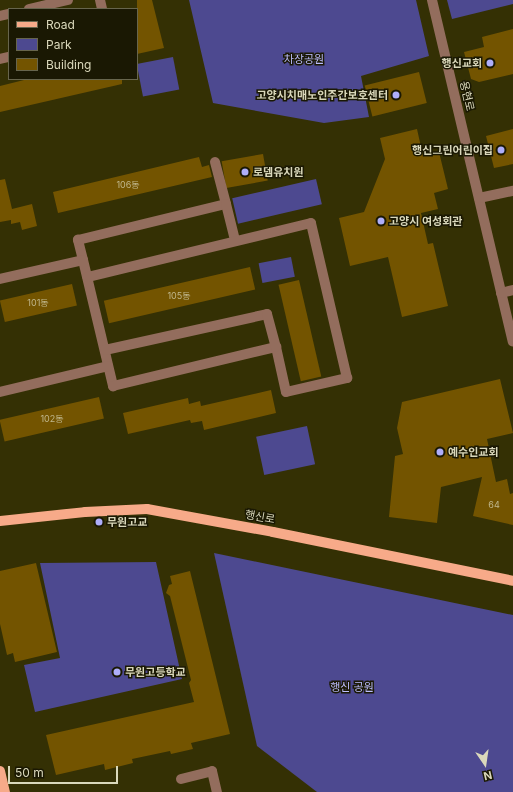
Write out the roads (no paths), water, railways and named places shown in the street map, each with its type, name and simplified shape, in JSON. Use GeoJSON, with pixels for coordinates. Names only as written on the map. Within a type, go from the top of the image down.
{"type":"FeatureCollection","features":[{"type":"Feature","properties":{"kind":"main road","name":"행신로"},"geometry":{"type":"LineString","coordinates":[[0,521],[85,512],[147,509],[273,532],[513,581]]}},
{"type":"Feature","properties":{"kind":"main road"},"geometry":{"type":"LineString","coordinates":[[0,772],[5,792]]}},
{"type":"Feature","properties":{"kind":"street"},"geometry":{"type":"LineString","coordinates":[[35,8],[68,0]]}},
{"type":"Feature","properties":{"kind":"street","name":"용현로"},"geometry":{"type":"LineString","coordinates":[[432,0],[513,342]]}},
{"type":"Feature","properties":{"kind":"street"},"geometry":{"type":"LineString","coordinates":[[215,162],[235,241]]}},
{"type":"Feature","properties":{"kind":"street"},"geometry":{"type":"LineString","coordinates":[[479,198],[513,190]]}},
{"type":"Feature","properties":{"kind":"street"},"geometry":{"type":"LineString","coordinates":[[226,204],[78,240],[113,386],[276,347]]}},
{"type":"Feature","properties":{"kind":"street"},"geometry":{"type":"LineString","coordinates":[[87,277],[311,223],[347,378],[286,392],[267,314],[105,350]]}},
{"type":"Feature","properties":{"kind":"street"},"geometry":{"type":"LineString","coordinates":[[0,279],[83,260]]}},
{"type":"Feature","properties":{"kind":"street"},"geometry":{"type":"LineString","coordinates":[[501,293],[513,290]]}},
{"type":"Feature","properties":{"kind":"street"},"geometry":{"type":"LineString","coordinates":[[0,392],[108,366]]}},
{"type":"Feature","properties":{"kind":"street"},"geometry":{"type":"LineString","coordinates":[[181,779],[212,771],[217,792]]}},
{"type":"Feature","properties":{"kind":"place","name":"행신교회"},"geometry":{"type":"Point","coordinates":[490,63]}},
{"type":"Feature","properties":{"kind":"place","name":"고양시치매노인주간보호센터"},"geometry":{"type":"Point","coordinates":[396,95]}},
{"type":"Feature","properties":{"kind":"place","name":"행신그린어린이집"},"geometry":{"type":"Point","coordinates":[501,150]}},
{"type":"Feature","properties":{"kind":"place","name":"로뎀유치원"},"geometry":{"type":"Point","coordinates":[245,172]}},
{"type":"Feature","properties":{"kind":"place","name":"고양시 여성회관"},"geometry":{"type":"Point","coordinates":[381,221]}},
{"type":"Feature","properties":{"kind":"place","name":"예수인교회"},"geometry":{"type":"Point","coordinates":[440,452]}},
{"type":"Feature","properties":{"kind":"place","name":"무원고교"},"geometry":{"type":"Point","coordinates":[99,522]}},
{"type":"Feature","properties":{"kind":"place","name":"무원고등학교"},"geometry":{"type":"Point","coordinates":[117,672]}},
{"type":"Feature","properties":{"kind":"park label","name":"차장공원"},"geometry":{"type":"Point","coordinates":[304,59]}},
{"type":"Feature","properties":{"kind":"park label","name":"행신 공원"},"geometry":{"type":"Point","coordinates":[352,687]}}]}
